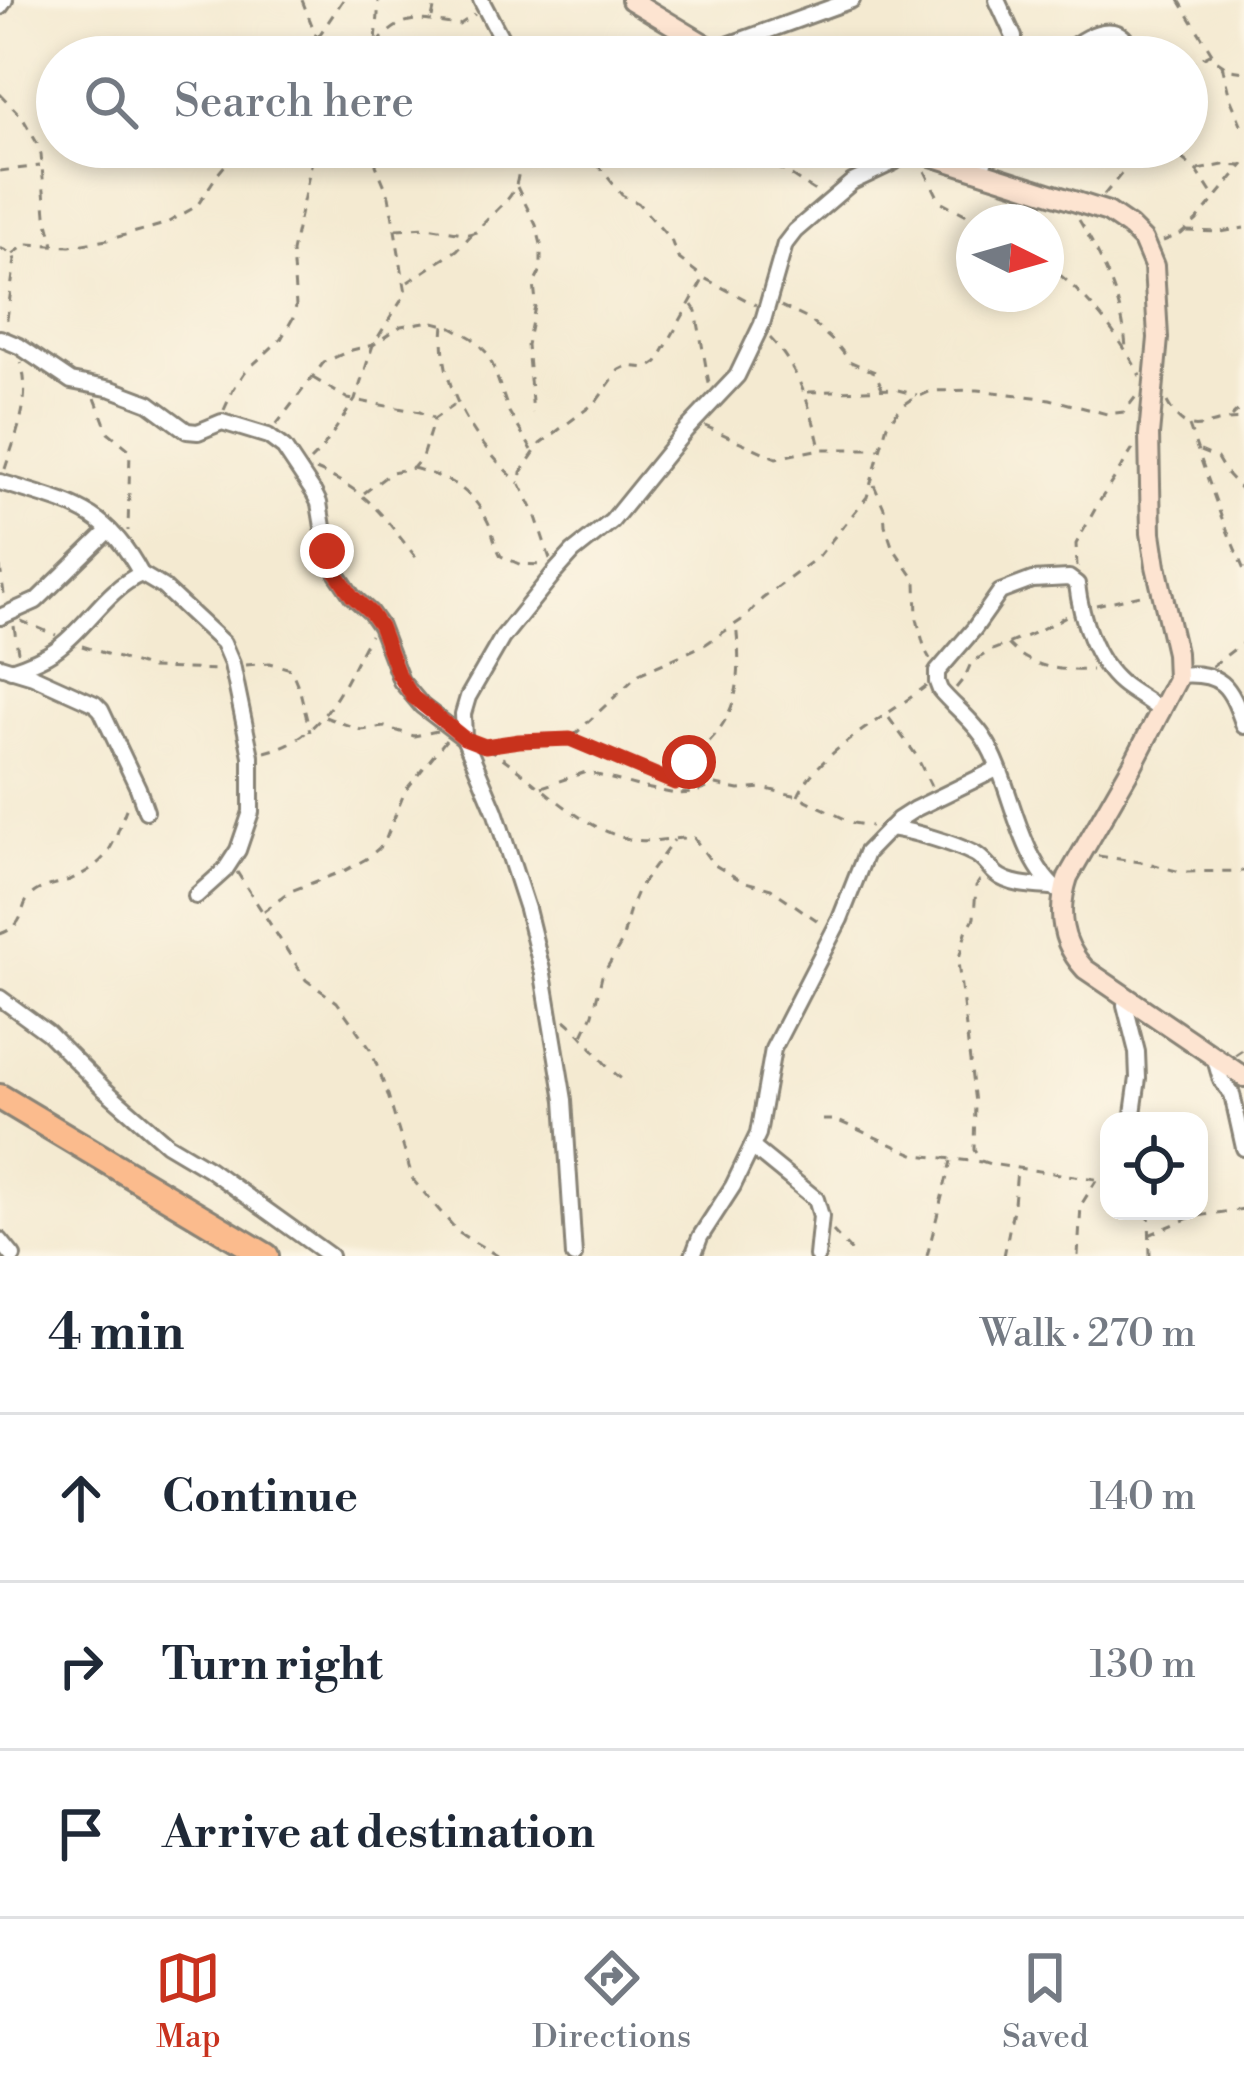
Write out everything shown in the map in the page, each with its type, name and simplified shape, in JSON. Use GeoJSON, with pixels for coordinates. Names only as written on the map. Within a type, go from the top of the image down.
{"type":"FeatureCollection","features":[{"type":"Feature","properties":{"kind":"highway"},"geometry":{"type":"LineString","coordinates":[[0,1097],[266,1256]]}},
{"type":"Feature","properties":{"kind":"street"},"geometry":{"type":"LineString","coordinates":[[631,0],[690,36]]}},
{"type":"Feature","properties":{"kind":"street"},"geometry":{"type":"LineString","coordinates":[[764,36],[852,0]]}},
{"type":"Feature","properties":{"kind":"street"},"geometry":{"type":"LineString","coordinates":[[997,0],[1014,36]]}},
{"type":"Feature","properties":{"kind":"street"},"geometry":{"type":"LineString","coordinates":[[483,3],[500,36]]}},
{"type":"Feature","properties":{"kind":"street"},"geometry":{"type":"LineString","coordinates":[[1094,36],[1106,32],[1122,36]]}},
{"type":"Feature","properties":{"kind":"street"},"geometry":{"type":"LineString","coordinates":[[456,732],[468,697],[516,618],[573,552],[612,521],[737,376],[760,328],[785,244],[800,225],[875,168]]}},
{"type":"Feature","properties":{"kind":"street"},"geometry":{"type":"LineString","coordinates":[[971,168],[1096,207],[1130,226],[1143,240],[1154,266],[1151,533],[1178,675],[1162,712],[1058,895]]}},
{"type":"Feature","properties":{"kind":"street"},"geometry":{"type":"LineString","coordinates":[[7,341],[80,385],[112,389],[149,403],[188,431],[198,432],[218,422],[268,436],[284,448],[314,493],[337,574],[377,622],[401,681],[422,706],[456,732],[487,790],[538,951],[549,1008],[564,1100],[574,1256]]}},
{"type":"Feature","properties":{"kind":"street"},"geometry":{"type":"LineString","coordinates":[[0,483],[93,514],[141,574],[163,587],[223,643],[233,668],[251,756],[251,812],[231,862],[196,896]]}},
{"type":"Feature","properties":{"kind":"street"},"geometry":{"type":"LineString","coordinates":[[5,615],[36,601],[109,530]]}},
{"type":"Feature","properties":{"kind":"street"},"geometry":{"type":"LineString","coordinates":[[12,667],[41,658],[67,640],[123,585],[141,574]]}},
{"type":"Feature","properties":{"kind":"street"},"geometry":{"type":"LineString","coordinates":[[1162,712],[1108,669],[1081,610],[1076,581],[1059,578],[1015,584],[1000,592],[938,673],[938,685],[946,698],[986,740],[1030,851],[1058,895],[1062,927],[1075,958],[1244,1077]]}},
{"type":"Feature","properties":{"kind":"street"},"geometry":{"type":"LineString","coordinates":[[12,667],[95,704],[106,718],[146,811]]}},
{"type":"Feature","properties":{"kind":"street"},"geometry":{"type":"LineString","coordinates":[[1178,675],[1205,673],[1225,687],[1244,726]]}},
{"type":"Feature","properties":{"kind":"street"},"geometry":{"type":"LineString","coordinates":[[693,1256],[760,1130],[773,1049],[834,931],[866,854],[915,809],[998,769]]}},
{"type":"Feature","properties":{"kind":"street"},"geometry":{"type":"LineString","coordinates":[[890,828],[953,845],[978,855],[997,875],[1058,895]]}},
{"type":"Feature","properties":{"kind":"street"},"geometry":{"type":"LineString","coordinates":[[1126,997],[1137,1052],[1133,1112]]}},
{"type":"Feature","properties":{"kind":"street"},"geometry":{"type":"LineString","coordinates":[[0,998],[48,1033],[167,1144],[330,1256]]}},
{"type":"Feature","properties":{"kind":"street"},"geometry":{"type":"LineString","coordinates":[[1215,1059],[1220,1080],[1232,1094],[1244,1148]]}},
{"type":"Feature","properties":{"kind":"street"},"geometry":{"type":"LineString","coordinates":[[752,1148],[816,1199],[821,1216],[817,1256]]}},
{"type":"Feature","properties":{"kind":"street"},"geometry":{"type":"LineString","coordinates":[[0,1240],[14,1256]]}},
{"type":"Feature","properties":{"kind":"path"},"geometry":{"type":"LineString","coordinates":[[302,0],[316,36]]}},
{"type":"Feature","properties":{"kind":"path"},"geometry":{"type":"LineString","coordinates":[[322,36],[343,0]]}},
{"type":"Feature","properties":{"kind":"path"},"geometry":{"type":"LineString","coordinates":[[377,36],[379,0]]}},
{"type":"Feature","properties":{"kind":"path"},"geometry":{"type":"LineString","coordinates":[[432,20],[436,0]]}},
{"type":"Feature","properties":{"kind":"path"},"geometry":{"type":"LineString","coordinates":[[1180,0],[1202,36]]}},
{"type":"Feature","properties":{"kind":"path"},"geometry":{"type":"LineString","coordinates":[[385,36],[394,26],[416,18],[460,25],[483,3]]}},
{"type":"Feature","properties":{"kind":"path"},"geometry":{"type":"LineString","coordinates":[[1208,45],[1222,65],[1244,131]]}},
{"type":"Feature","properties":{"kind":"path"},"geometry":{"type":"LineString","coordinates":[[1208,56],[1213,53]]}},
{"type":"Feature","properties":{"kind":"path"},"geometry":{"type":"LineString","coordinates":[[1222,65],[1244,72]]}},
{"type":"Feature","properties":{"kind":"path"},"geometry":{"type":"LineString","coordinates":[[0,94],[36,140]]}},
{"type":"Feature","properties":{"kind":"path"},"geometry":{"type":"LineString","coordinates":[[1197,171],[1243,165]]}},
{"type":"Feature","properties":{"kind":"path"},"geometry":{"type":"LineString","coordinates":[[1143,240],[1165,242],[1185,231],[1243,165]]}},
{"type":"Feature","properties":{"kind":"path"},"geometry":{"type":"LineString","coordinates":[[0,171],[36,167]]}},
{"type":"Feature","properties":{"kind":"path"},"geometry":{"type":"LineString","coordinates":[[41,168],[55,247]]}},
{"type":"Feature","properties":{"kind":"path"},"geometry":{"type":"LineString","coordinates":[[13,254],[27,244],[55,247],[106,240],[180,216],[197,206],[223,168]]}},
{"type":"Feature","properties":{"kind":"path"},"geometry":{"type":"LineString","coordinates":[[218,422],[245,372],[281,339],[293,319],[292,251],[310,168]]}},
{"type":"Feature","properties":{"kind":"path"},"geometry":{"type":"LineString","coordinates":[[377,168],[389,196],[406,292],[374,345],[355,400],[322,449],[304,465],[363,494],[421,562]]}},
{"type":"Feature","properties":{"kind":"path"},"geometry":{"type":"LineString","coordinates":[[520,168],[517,188],[541,239],[541,271],[535,280],[536,302],[527,345],[533,413]]}},
{"type":"Feature","properties":{"kind":"path"},"geometry":{"type":"LineString","coordinates":[[600,168],[671,240],[678,258],[704,278],[810,320],[851,362],[878,374],[882,388]]}},
{"type":"Feature","properties":{"kind":"path"},"geometry":{"type":"LineString","coordinates":[[779,168],[830,201]]}},
{"type":"Feature","properties":{"kind":"path"},"geometry":{"type":"LineString","coordinates":[[923,168],[940,200],[956,209]]}},
{"type":"Feature","properties":{"kind":"path"},"geometry":{"type":"LineString","coordinates":[[1096,207],[1126,168]]}},
{"type":"Feature","properties":{"kind":"path"},"geometry":{"type":"LineString","coordinates":[[1193,168],[1215,199]]}},
{"type":"Feature","properties":{"kind":"path"},"geometry":{"type":"LineString","coordinates":[[406,283],[457,250],[517,188]]}},
{"type":"Feature","properties":{"kind":"path"},"geometry":{"type":"LineString","coordinates":[[1065,198],[1115,293],[1126,353]]}},
{"type":"Feature","properties":{"kind":"path"},"geometry":{"type":"LineString","coordinates":[[396,229],[427,227],[472,233]]}},
{"type":"Feature","properties":{"kind":"path"},"geometry":{"type":"LineString","coordinates":[[1185,231],[1244,228]]}},
{"type":"Feature","properties":{"kind":"path"},"geometry":{"type":"LineString","coordinates":[[0,248],[13,254]]}},
{"type":"Feature","properties":{"kind":"path"},"geometry":{"type":"LineString","coordinates":[[0,483],[26,400],[26,376],[7,341],[13,254]]}},
{"type":"Feature","properties":{"kind":"path"},"geometry":{"type":"LineString","coordinates":[[1064,277],[1179,421],[1189,426],[1244,419]]}},
{"type":"Feature","properties":{"kind":"path"},"geometry":{"type":"LineString","coordinates":[[520,484],[520,472],[533,452],[596,402],[619,370],[648,368],[657,362],[704,278]]}},
{"type":"Feature","properties":{"kind":"path"},"geometry":{"type":"LineString","coordinates":[[690,303],[696,311],[715,402]]}},
{"type":"Feature","properties":{"kind":"path"},"geometry":{"type":"LineString","coordinates":[[268,436],[324,362],[374,345],[417,321],[444,324],[472,338],[485,352],[509,412],[533,452]]}},
{"type":"Feature","properties":{"kind":"path"},"geometry":{"type":"LineString","coordinates":[[363,494],[392,472],[413,468],[434,474],[468,492],[486,516],[500,556],[519,564],[553,566],[520,484],[488,451],[452,389],[442,354],[444,324]]}},
{"type":"Feature","properties":{"kind":"path"},"geometry":{"type":"LineString","coordinates":[[760,328],[780,349],[804,393],[820,449]]}},
{"type":"Feature","properties":{"kind":"path"},"geometry":{"type":"LineString","coordinates":[[312,377],[332,392],[355,400],[434,418]]}},
{"type":"Feature","properties":{"kind":"path"},"geometry":{"type":"LineString","coordinates":[[80,385],[94,396],[108,432],[130,450],[127,551]]}},
{"type":"Feature","properties":{"kind":"path"},"geometry":{"type":"LineString","coordinates":[[804,393],[882,388],[919,395],[978,390],[1118,414],[1151,385]]}},
{"type":"Feature","properties":{"kind":"path"},"geometry":{"type":"LineString","coordinates":[[570,739],[640,674],[694,651],[818,557],[867,497],[887,425],[919,395]]}},
{"type":"Feature","properties":{"kind":"path"},"geometry":{"type":"LineString","coordinates":[[413,468],[422,457],[434,418],[458,402]]}},
{"type":"Feature","properties":{"kind":"path"},"geometry":{"type":"LineString","coordinates":[[1230,418],[1244,405]]}},
{"type":"Feature","properties":{"kind":"path"},"geometry":{"type":"LineString","coordinates":[[695,421],[776,458],[820,449],[881,449]]}},
{"type":"Feature","properties":{"kind":"path"},"geometry":{"type":"LineString","coordinates":[[1189,426],[1244,570]]}},
{"type":"Feature","properties":{"kind":"path"},"geometry":{"type":"LineString","coordinates":[[1076,581],[1076,544],[1129,453],[1149,435]]}},
{"type":"Feature","properties":{"kind":"path"},"geometry":{"type":"LineString","coordinates":[[1198,450],[1217,458],[1244,491]]}},
{"type":"Feature","properties":{"kind":"path"},"geometry":{"type":"LineString","coordinates":[[798,796],[822,764],[938,673],[925,650],[917,619],[916,581],[892,546],[873,483]]}},
{"type":"Feature","properties":{"kind":"path"},"geometry":{"type":"LineString","coordinates":[[0,567],[5,615]]}},
{"type":"Feature","properties":{"kind":"path"},"geometry":{"type":"LineString","coordinates":[[946,698],[971,663],[1006,642],[1081,610],[1138,594],[1164,594]]}},
{"type":"Feature","properties":{"kind":"path"},"geometry":{"type":"LineString","coordinates":[[12,667],[13,619],[149,668],[208,670],[269,663],[291,669],[310,732]]}},
{"type":"Feature","properties":{"kind":"path"},"geometry":{"type":"LineString","coordinates":[[251,756],[286,747],[310,732],[324,717],[377,622]]}},
{"type":"Feature","properties":{"kind":"path"},"geometry":{"type":"LineString","coordinates":[[675,783],[730,711],[741,663],[736,623]]}},
{"type":"Feature","properties":{"kind":"path"},"geometry":{"type":"LineString","coordinates":[[1006,642],[1040,665],[1108,669]]}},
{"type":"Feature","properties":{"kind":"path"},"geometry":{"type":"LineString","coordinates":[[1205,673],[1244,642]]}},
{"type":"Feature","properties":{"kind":"path"},"geometry":{"type":"LineString","coordinates":[[887,716],[916,755],[937,798]]}},
{"type":"Feature","properties":{"kind":"path"},"geometry":{"type":"LineString","coordinates":[[324,717],[361,730],[386,727],[414,736],[456,732]]}},
{"type":"Feature","properties":{"kind":"path"},"geometry":{"type":"LineString","coordinates":[[263,912],[291,891],[346,870],[378,849],[405,791],[456,732]]}},
{"type":"Feature","properties":{"kind":"path"},"geometry":{"type":"LineString","coordinates":[[686,794],[675,783],[570,739],[485,746],[584,818],[644,842],[694,838],[713,864],[742,881],[771,889],[834,931]]}},
{"type":"Feature","properties":{"kind":"path"},"geometry":{"type":"LineString","coordinates":[[541,788],[594,772],[645,788],[686,794],[716,784],[739,790],[762,788],[798,796],[853,823],[890,828]]}},
{"type":"Feature","properties":{"kind":"path"},"geometry":{"type":"LineString","coordinates":[[0,934],[20,922],[32,894],[84,873],[110,852],[138,788]]}},
{"type":"Feature","properties":{"kind":"path"},"geometry":{"type":"LineString","coordinates":[[583,1035],[597,988],[622,942],[638,889],[676,839]]}},
{"type":"Feature","properties":{"kind":"path"},"geometry":{"type":"LineString","coordinates":[[1078,856],[1124,858],[1180,872],[1244,871]]}},
{"type":"Feature","properties":{"kind":"path"},"geometry":{"type":"LineString","coordinates":[[231,862],[306,980],[337,1002],[371,1050],[413,1180],[459,1233],[498,1256]]}},
{"type":"Feature","properties":{"kind":"path"},"geometry":{"type":"LineString","coordinates":[[983,1162],[974,1150],[975,1103],[958,962],[974,918],[976,886],[990,866]]}},
{"type":"Feature","properties":{"kind":"path"},"geometry":{"type":"LineString","coordinates":[[549,1008],[583,1035],[608,1069],[627,1083]]}},
{"type":"Feature","properties":{"kind":"path"},"geometry":{"type":"LineString","coordinates":[[823,1120],[836,1120],[916,1155],[1100,1180]]}},
{"type":"Feature","properties":{"kind":"path"},"geometry":{"type":"LineString","coordinates":[[927,1256],[951,1161]]}},
{"type":"Feature","properties":{"kind":"path"},"geometry":{"type":"LineString","coordinates":[[1004,1256],[1017,1167]]}},
{"type":"Feature","properties":{"kind":"path"},"geometry":{"type":"LineString","coordinates":[[1078,1256],[1081,1205],[1097,1179]]}},
{"type":"Feature","properties":{"kind":"path"},"geometry":{"type":"LineString","coordinates":[[1149,1234],[1191,1217],[1244,1209]]}},
{"type":"Feature","properties":{"kind":"path"},"geometry":{"type":"LineString","coordinates":[[821,1216],[856,1256]]}},
{"type":"Feature","properties":{"kind":"path"},"geometry":{"type":"LineString","coordinates":[[1149,1220],[1150,1256]]}},
{"type":"Feature","properties":{"kind":"route"},"geometry":{"type":"LineString","coordinates":[[327,551],[352,596],[380,626],[398,674],[413,697],[464,738],[485,746],[570,739],[675,783],[689,762]]}}]}
